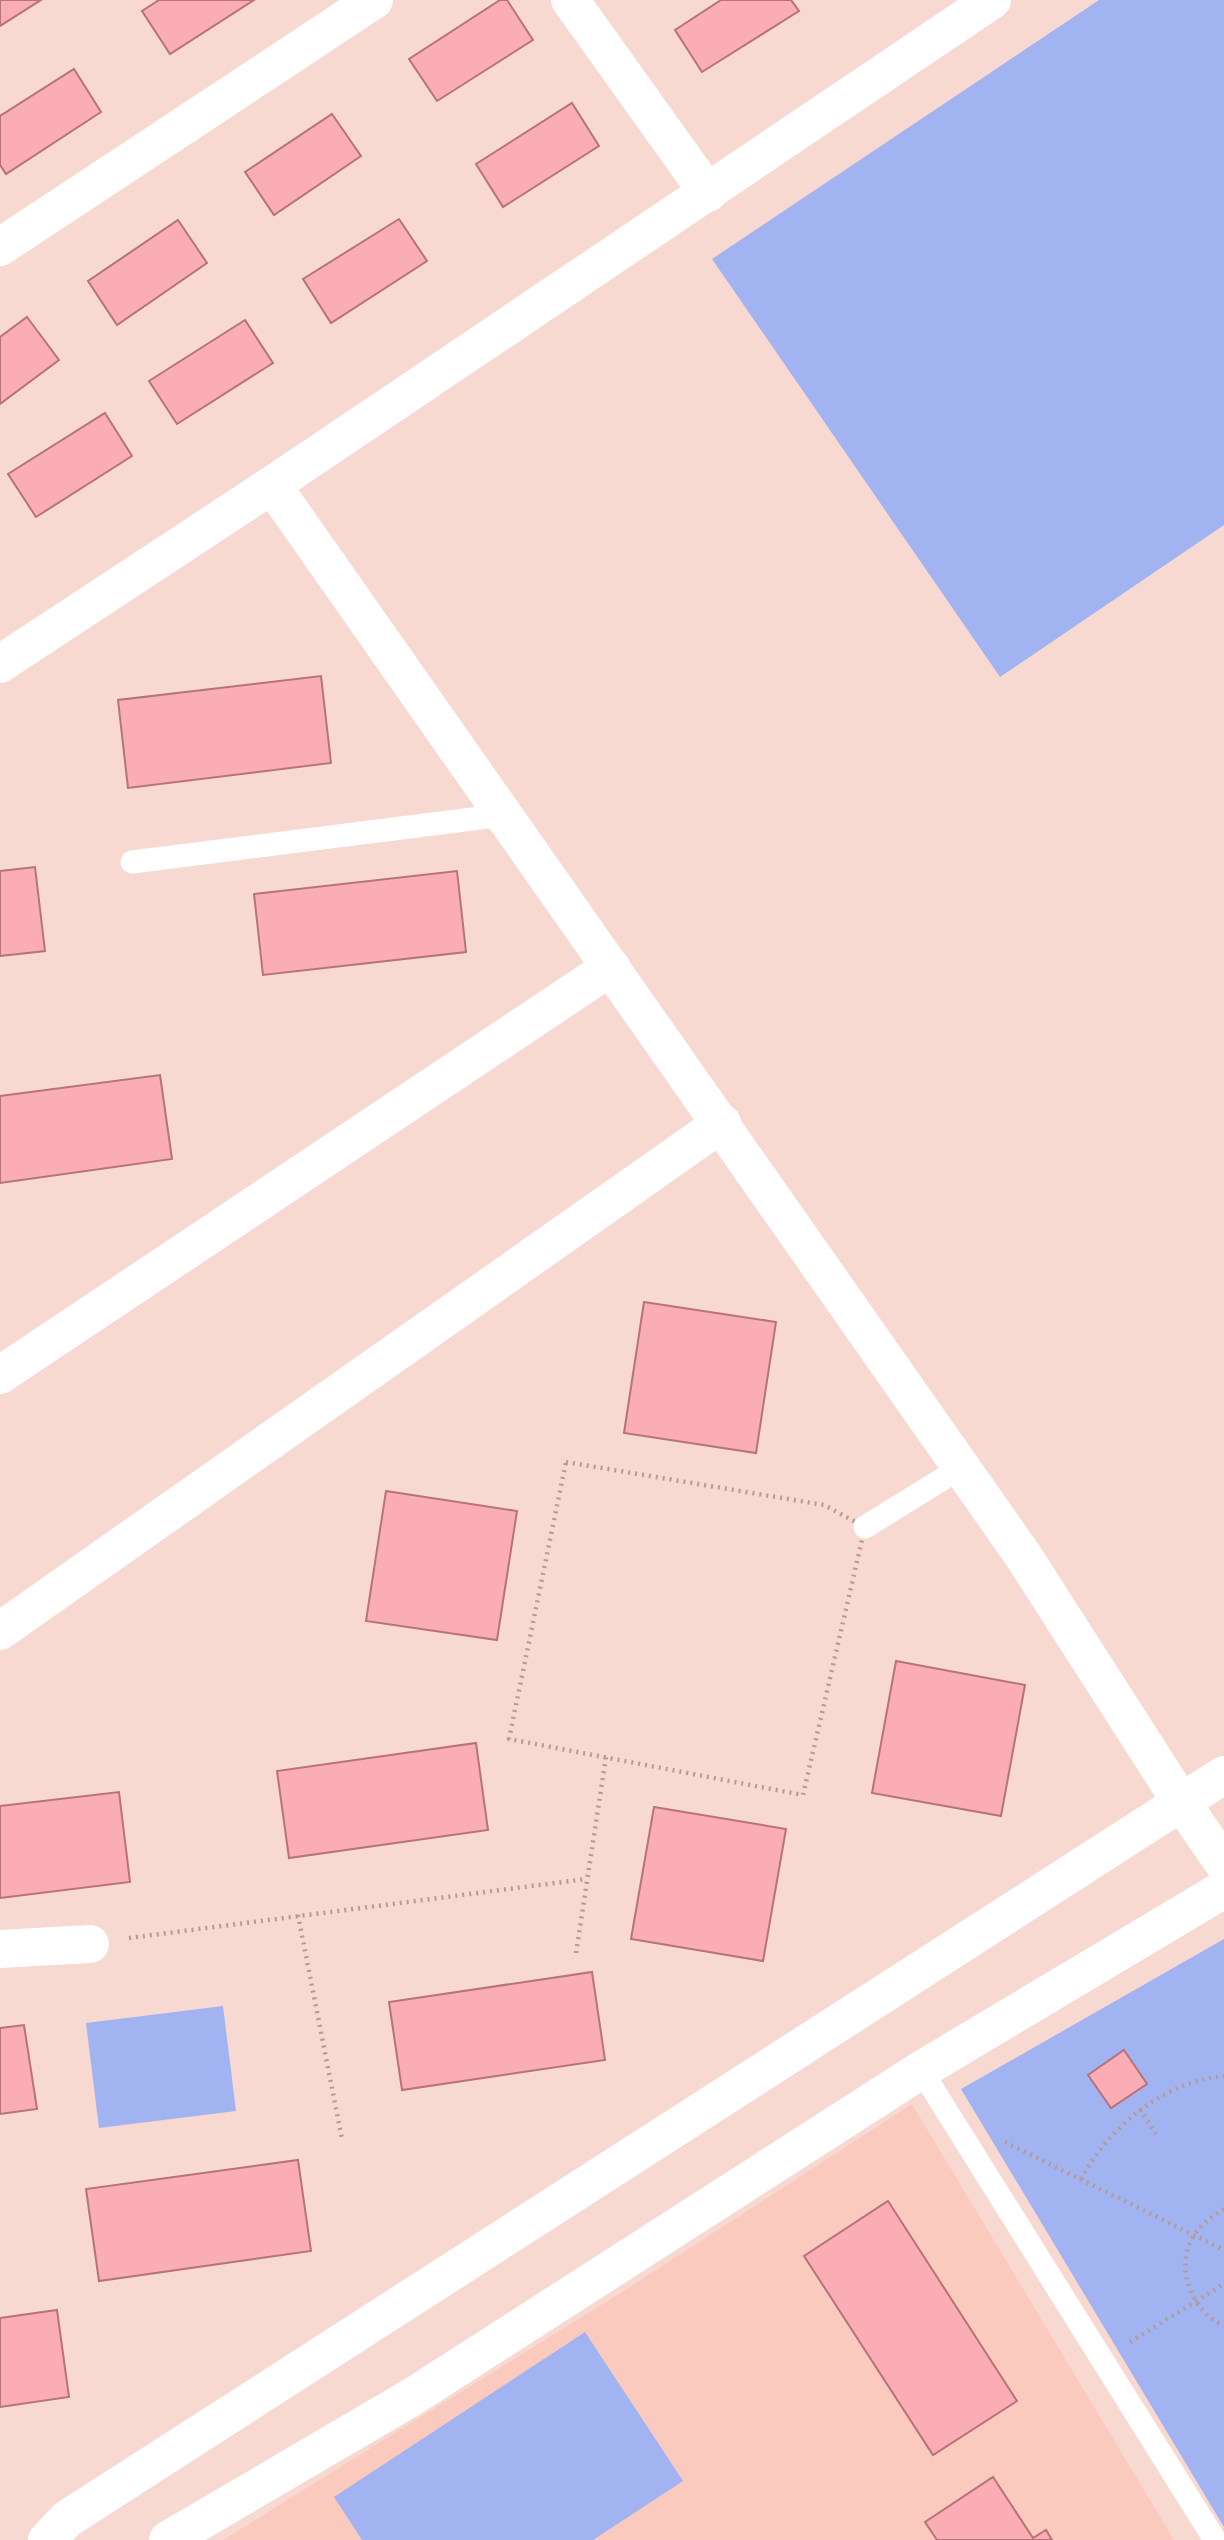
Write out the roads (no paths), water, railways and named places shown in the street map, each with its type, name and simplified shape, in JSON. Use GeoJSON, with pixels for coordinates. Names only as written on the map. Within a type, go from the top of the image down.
{"type":"FeatureCollection","features":[{"type":"Feature","properties":{"kind":"street"},"geometry":{"type":"LineString","coordinates":[[0,247],[374,0]]}},
{"type":"Feature","properties":{"kind":"street"},"geometry":{"type":"LineString","coordinates":[[570,0],[708,193]]}},
{"type":"Feature","properties":{"kind":"street"},"geometry":{"type":"LineString","coordinates":[[0,664],[272,485],[992,0]]}},
{"type":"Feature","properties":{"kind":"street"},"geometry":{"type":"LineString","coordinates":[[272,485],[962,1467],[1024,1557],[1181,1802],[1224,1864]]}},
{"type":"Feature","properties":{"kind":"street"},"geometry":{"type":"LineString","coordinates":[[0,1375],[611,967]]}},
{"type":"Feature","properties":{"kind":"street"},"geometry":{"type":"LineString","coordinates":[[0,1631],[722,1123]]}},
{"type":"Feature","properties":{"kind":"street"},"geometry":{"type":"LineString","coordinates":[[47,2540],[66,2519],[1224,1775]]}},
{"type":"Feature","properties":{"kind":"street"},"geometry":{"type":"LineString","coordinates":[[168,2540],[412,2397],[921,2070],[1224,1889]]}},
{"type":"Feature","properties":{"kind":"street"},"geometry":{"type":"LineString","coordinates":[[0,1949],[90,1944]]}},
{"type":"Feature","properties":{"kind":"lane"},"geometry":{"type":"LineString","coordinates":[[132,862],[504,815]]}},
{"type":"Feature","properties":{"kind":"lane"},"geometry":{"type":"LineString","coordinates":[[865,1527],[962,1467]]}},
{"type":"Feature","properties":{"kind":"lane"},"geometry":{"type":"LineString","coordinates":[[921,2070],[1215,2540]]}}]}
